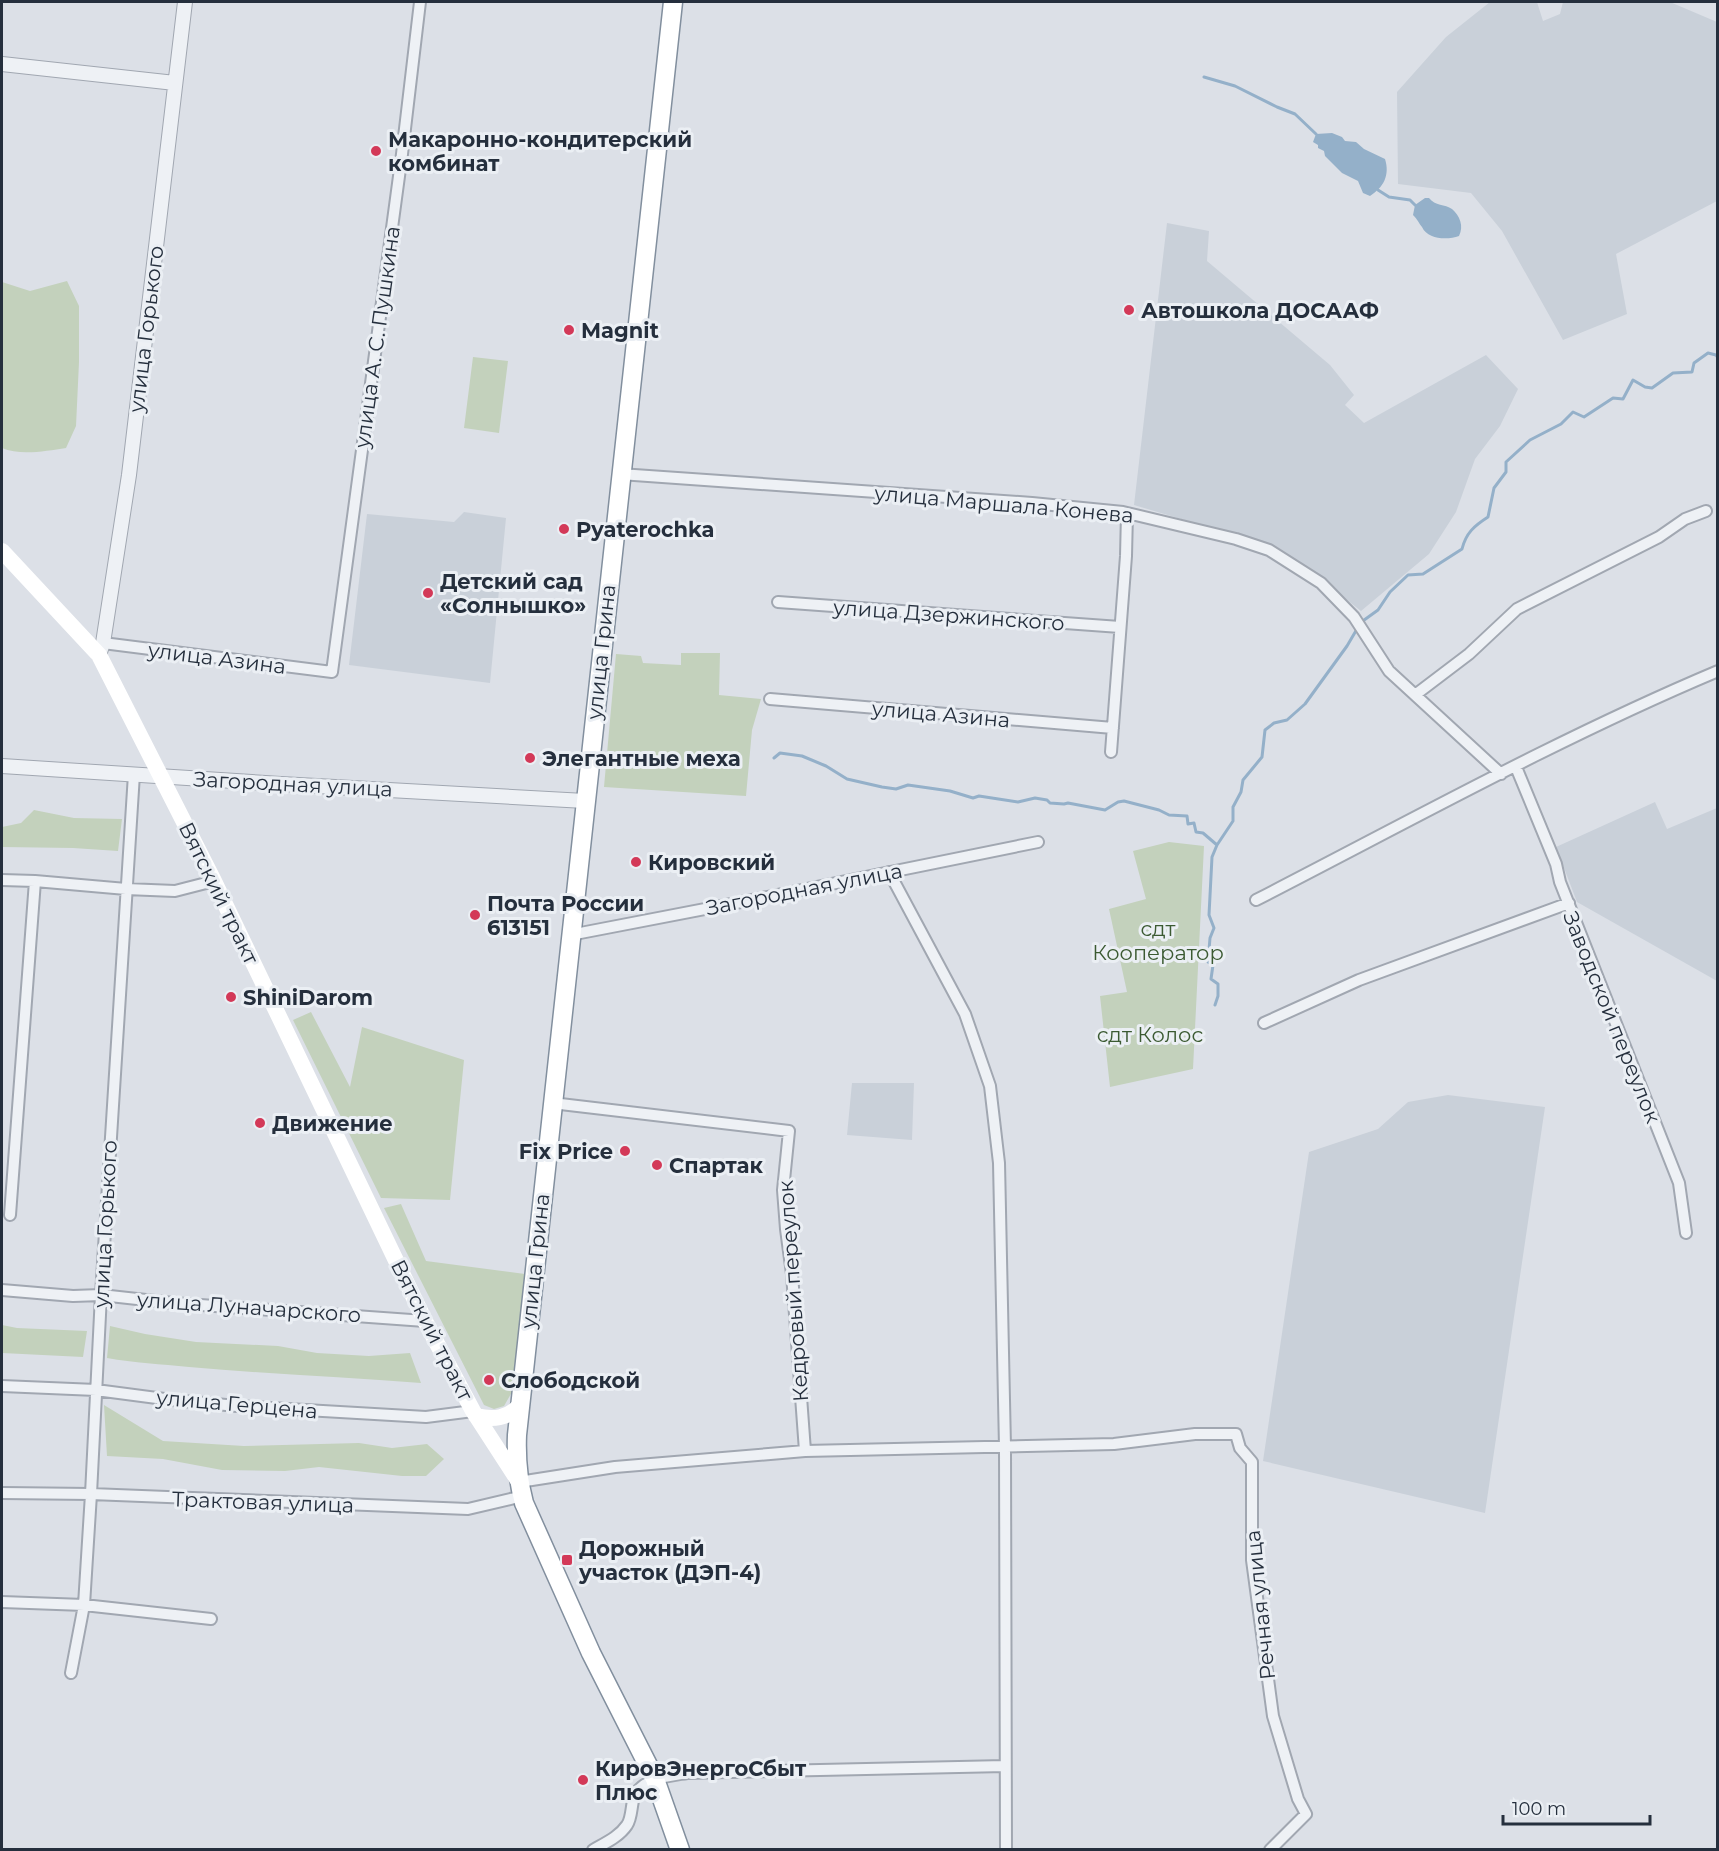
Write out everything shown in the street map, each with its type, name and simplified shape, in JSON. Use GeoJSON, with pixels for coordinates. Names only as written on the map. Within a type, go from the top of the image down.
{"type":"FeatureCollection","features":[{"type":"Feature","properties":{"kind":"highway","name":"улица Грина"},"geometry":{"type":"LineString","coordinates":[[521,1489],[517,1435],[520,1405],[673,2]]}},
{"type":"Feature","properties":{"kind":"highway"},"geometry":{"type":"LineString","coordinates":[[521,1489],[591,1653],[655,1779],[680,1850]]}},
{"type":"Feature","properties":{"kind":"main road","name":"Вятский тракт"},"geometry":{"type":"LineString","coordinates":[[2,551],[101,649],[425,1321],[475,1413],[521,1489]]}},
{"type":"Feature","properties":{"kind":"main road"},"geometry":{"type":"LineString","coordinates":[[475,1413],[485,1418],[501,1418],[515,1412],[520,1405]]}},
{"type":"Feature","properties":{"kind":"street","name":"улица Горького"},"geometry":{"type":"LineString","coordinates":[[101,649],[129,475],[185,2]]}},
{"type":"Feature","properties":{"kind":"street","name":"улица А. С. Пушкина"},"geometry":{"type":"LineString","coordinates":[[332,672],[402,154],[420,2]]}},
{"type":"Feature","properties":{"kind":"street"},"geometry":{"type":"LineString","coordinates":[[2,64],[175,83]]}},
{"type":"Feature","properties":{"kind":"street","name":"улица Маршала Конева"},"geometry":{"type":"LineString","coordinates":[[620,474],[1032,503],[1127,513],[1236,539],[1269,550],[1321,583],[1359,625],[1389,671],[1501,774]]}},
{"type":"Feature","properties":{"kind":"street"},"geometry":{"type":"LineString","coordinates":[[1415,695],[1469,654],[1517,609],[1659,537],[1685,519],[1706,511]]}},
{"type":"Feature","properties":{"kind":"street"},"geometry":{"type":"LineString","coordinates":[[1111,752],[1126,555],[1127,513]]}},
{"type":"Feature","properties":{"kind":"street","name":"улица Дзержинского"},"geometry":{"type":"LineString","coordinates":[[778,602],[1120,627]]}},
{"type":"Feature","properties":{"kind":"street","name":"улица Азина"},"geometry":{"type":"LineString","coordinates":[[101,649],[332,672]]}},
{"type":"Feature","properties":{"kind":"street"},"geometry":{"type":"LineString","coordinates":[[1256,900],[1501,774],[1669,692],[1718,671]]}},
{"type":"Feature","properties":{"kind":"street","name":"улица Азина"},"geometry":{"type":"LineString","coordinates":[[770,699],[1113,728]]}},
{"type":"Feature","properties":{"kind":"street","name":"Загородная улица"},"geometry":{"type":"LineString","coordinates":[[2,766],[585,801]]}},
{"type":"Feature","properties":{"kind":"street"},"geometry":{"type":"LineString","coordinates":[[1516,767],[1556,864],[1560,882],[1569,903]]}},
{"type":"Feature","properties":{"kind":"street","name":"улица Горького"},"geometry":{"type":"LineString","coordinates":[[71,1673],[84,1605],[101,1294],[135,774]]}},
{"type":"Feature","properties":{"kind":"street","name":"Загородная улица"},"geometry":{"type":"LineString","coordinates":[[570,935],[1038,842]]}},
{"type":"Feature","properties":{"kind":"street"},"geometry":{"type":"LineString","coordinates":[[889,872],[965,1014],[990,1086],[999,1163],[1005,1447],[1006,1850]]}},
{"type":"Feature","properties":{"kind":"street"},"geometry":{"type":"LineString","coordinates":[[2,880],[175,891],[214,881]]}},
{"type":"Feature","properties":{"kind":"street"},"geometry":{"type":"LineString","coordinates":[[10,1215],[35,881]]}},
{"type":"Feature","properties":{"kind":"street","name":"Заводской переулок"},"geometry":{"type":"LineString","coordinates":[[1264,1023],[1359,980],[1569,903],[1679,1183],[1686,1233]]}},
{"type":"Feature","properties":{"kind":"street","name":"Кедровый переулок"},"geometry":{"type":"LineString","coordinates":[[552,1103],[789,1131],[783,1190],[792,1274],[805,1451]]}},
{"type":"Feature","properties":{"kind":"street","name":"улица Луначарского"},"geometry":{"type":"LineString","coordinates":[[2,1290],[73,1296],[101,1294],[173,1303],[425,1321]]}},
{"type":"Feature","properties":{"kind":"street","name":"улица Герцена"},"geometry":{"type":"LineString","coordinates":[[2,1386],[96,1390],[237,1406],[426,1417],[475,1413]]}},
{"type":"Feature","properties":{"kind":"street","name":"Речная улица"},"geometry":{"type":"LineString","coordinates":[[1005,1447],[1114,1444],[1195,1434],[1236,1434],[1240,1448],[1252,1462],[1252,1560],[1273,1716],[1298,1799],[1306,1814],[1270,1850]]}},
{"type":"Feature","properties":{"kind":"street"},"geometry":{"type":"LineString","coordinates":[[521,1489],[615,1467],[805,1451],[1005,1447]]}},
{"type":"Feature","properties":{"kind":"street","name":"Трактовая улица"},"geometry":{"type":"LineString","coordinates":[[2,1493],[91,1494],[468,1509],[521,1489]]}},
{"type":"Feature","properties":{"kind":"street"},"geometry":{"type":"LineString","coordinates":[[2,1602],[84,1605],[211,1619]]}},
{"type":"Feature","properties":{"kind":"street"},"geometry":{"type":"LineString","coordinates":[[593,1850],[615,1837],[628,1824],[634,1796],[640,1787],[655,1779],[687,1773],[1005,1766]]}},
{"type":"Feature","properties":{"kind":"shaded area"},"geometry":{"type":"Polygon","coordinates":[[[1490,2],[1537,2],[1543,21],[1560,14],[1563,2],[1670,2],[1717,22],[1717,201],[1616,254],[1627,314],[1563,340],[1502,231],[1471,193],[1398,184],[1397,92],[1446,37],[1490,2]]]}},
{"type":"Feature","properties":{"kind":"shaded area"},"geometry":{"type":"Polygon","coordinates":[[[1167,223],[1209,231],[1207,261],[1330,365],[1354,395],[1345,405],[1364,423],[1486,355],[1518,389],[1500,426],[1475,459],[1456,512],[1429,554],[1361,611],[1297,560],[1265,544],[1134,505],[1167,223]]]}},
{"type":"Feature","properties":{"kind":"shaded area","name":"Детский сад «Солнышко»"},"geometry":{"type":"Polygon","coordinates":[[[464,512],[506,518],[490,683],[349,665],[367,514],[454,522],[464,512]]]}},
{"type":"Feature","properties":{"kind":"shaded area"},"geometry":{"type":"Polygon","coordinates":[[[1655,802],[1667,829],[1717,808],[1717,981],[1577,902],[1556,847],[1655,802]]]}},
{"type":"Feature","properties":{"kind":"shaded area"},"geometry":{"type":"Polygon","coordinates":[[[852,1083],[914,1083],[912,1140],[847,1135],[852,1083]]]}},
{"type":"Feature","properties":{"kind":"shaded area"},"geometry":{"type":"Polygon","coordinates":[[[1448,1095],[1545,1107],[1485,1513],[1263,1461],[1309,1152],[1378,1129],[1408,1102],[1448,1095]]]}},
{"type":"Feature","properties":{"kind":"green space"},"geometry":{"type":"Polygon","coordinates":[[[67,281],[79,306],[76,426],[66,448],[17,452],[2,448],[2,282],[30,291],[67,281]]]}},
{"type":"Feature","properties":{"kind":"green space"},"geometry":{"type":"Polygon","coordinates":[[[473,357],[508,361],[499,433],[464,428],[473,357]]]}},
{"type":"Feature","properties":{"kind":"green space"},"geometry":{"type":"Polygon","coordinates":[[[681,653],[720,653],[719,695],[761,699],[752,730],[746,796],[604,787],[616,654],[641,656],[643,663],[681,665],[681,653]]]}},
{"type":"Feature","properties":{"kind":"green space"},"geometry":{"type":"Polygon","coordinates":[[[34,810],[74,818],[122,819],[118,851],[2,847],[2,827],[21,823],[34,810]]]}},
{"type":"Feature","properties":{"kind":"green space"},"geometry":{"type":"Polygon","coordinates":[[[1169,842],[1204,846],[1193,1069],[1110,1087],[1100,996],[1127,992],[1109,909],[1146,899],[1133,851],[1169,842]]]}},
{"type":"Feature","properties":{"kind":"green space"},"geometry":{"type":"Polygon","coordinates":[[[311,1012],[350,1087],[362,1027],[464,1060],[450,1200],[381,1198],[293,1020],[311,1012]]]}},
{"type":"Feature","properties":{"kind":"green space"},"geometry":{"type":"Polygon","coordinates":[[[401,1204],[426,1261],[525,1274],[512,1392],[504,1406],[494,1409],[484,1405],[384,1208],[401,1204]]]}},
{"type":"Feature","properties":{"kind":"green space"},"geometry":{"type":"Polygon","coordinates":[[[2,1325],[17,1328],[87,1331],[83,1357],[2,1353],[2,1325]]]}},
{"type":"Feature","properties":{"kind":"green space"},"geometry":{"type":"Polygon","coordinates":[[[110,1326],[196,1342],[278,1346],[317,1353],[369,1356],[410,1353],[421,1383],[218,1369],[107,1358],[110,1326]]]}},
{"type":"Feature","properties":{"kind":"green space"},"geometry":{"type":"Polygon","coordinates":[[[104,1405],[163,1441],[244,1446],[359,1443],[392,1448],[427,1444],[444,1459],[426,1476],[402,1476],[319,1467],[285,1471],[222,1470],[163,1459],[107,1456],[104,1405]]]}},
{"type":"Feature","properties":{"kind":"water"},"geometry":{"type":"Polygon","coordinates":[[[1332,133],[1342,137],[1345,141],[1356,142],[1364,149],[1385,159],[1387,170],[1385,180],[1370,196],[1363,193],[1358,181],[1342,173],[1325,156],[1324,151],[1313,142],[1316,134],[1332,133]]]}},
{"type":"Feature","properties":{"kind":"water"},"geometry":{"type":"Polygon","coordinates":[[[1425,198],[1449,207],[1455,212],[1461,225],[1459,236],[1439,238],[1425,231],[1413,215],[1415,205],[1425,198]]]}},
{"type":"Feature","properties":{"kind":"waterway"},"geometry":{"type":"LineString","coordinates":[[1204,77],[1235,86],[1295,114],[1316,134]]}},
{"type":"Feature","properties":{"kind":"waterway"},"geometry":{"type":"LineString","coordinates":[[1378,190],[1389,197],[1410,200],[1415,205]]}},
{"type":"Feature","properties":{"kind":"waterway"},"geometry":{"type":"LineString","coordinates":[[1360,623],[1378,610],[1390,592],[1408,575],[1423,574],[1462,549],[1471,530],[1488,517],[1494,488],[1506,472],[1506,462],[1530,440],[1561,424],[1573,412],[1584,417],[1613,398],[1623,399],[1633,380],[1652,388],[1673,373],[1692,372],[1694,363],[1708,353],[1718,358]]}},
{"type":"Feature","properties":{"kind":"waterway"},"geometry":{"type":"LineString","coordinates":[[1215,1005],[1218,984],[1211,979],[1213,965],[1208,962],[1210,938],[1214,928],[1209,915],[1212,857],[1233,821],[1233,807],[1241,792],[1243,780],[1262,757],[1265,730],[1274,723],[1287,720],[1305,704],[1357,629]]}},
{"type":"Feature","properties":{"kind":"waterway"},"geometry":{"type":"LineString","coordinates":[[774,758],[780,753],[802,756],[826,766],[847,779],[896,789],[908,785],[950,791],[973,798],[979,796],[1018,802],[1035,798],[1047,800],[1050,803],[1068,803],[1105,810],[1124,801],[1159,810],[1169,815],[1187,816],[1188,824],[1194,823],[1196,832],[1203,833],[1217,845]]}},
{"type":"Feature","properties":{"kind":"place","name":"Макаронно-кондитерский комбинат"},"geometry":{"type":"Point","coordinates":[376,151]}},
{"type":"Feature","properties":{"kind":"place","name":"Автошкола ДОСААФ"},"geometry":{"type":"Point","coordinates":[1129,310]}},
{"type":"Feature","properties":{"kind":"place","name":"Magnit"},"geometry":{"type":"Point","coordinates":[569,330]}},
{"type":"Feature","properties":{"kind":"place","name":"Pyaterochka"},"geometry":{"type":"Point","coordinates":[564,529]}},
{"type":"Feature","properties":{"kind":"place","name":"Детский сад «Солнышко»"},"geometry":{"type":"Point","coordinates":[428,593]}},
{"type":"Feature","properties":{"kind":"place","name":"Элегантные меха"},"geometry":{"type":"Point","coordinates":[530,758]}},
{"type":"Feature","properties":{"kind":"place","name":"Кировский"},"geometry":{"type":"Point","coordinates":[636,862]}},
{"type":"Feature","properties":{"kind":"place","name":"Почта России 613151"},"geometry":{"type":"Point","coordinates":[475,915]}},
{"type":"Feature","properties":{"kind":"place","name":"ShiniDarom"},"geometry":{"type":"Point","coordinates":[231,997]}},
{"type":"Feature","properties":{"kind":"place","name":"Движение"},"geometry":{"type":"Point","coordinates":[260,1123]}},
{"type":"Feature","properties":{"kind":"place","name":"Fix Price"},"geometry":{"type":"Point","coordinates":[625,1151]}},
{"type":"Feature","properties":{"kind":"place","name":"Спартак"},"geometry":{"type":"Point","coordinates":[657,1165]}},
{"type":"Feature","properties":{"kind":"place","name":"Слободской"},"geometry":{"type":"Point","coordinates":[489,1380]}},
{"type":"Feature","properties":{"kind":"place","name":"Дорожный участок (ДЭП-4)"},"geometry":{"type":"Point","coordinates":[567,1560]}},
{"type":"Feature","properties":{"kind":"place","name":"КировЭнергоСбыт Плюс"},"geometry":{"type":"Point","coordinates":[583,1780]}},
{"type":"Feature","properties":{"kind":"park label","name":"сдт Кооператор"},"geometry":{"type":"Point","coordinates":[1158,940]}},
{"type":"Feature","properties":{"kind":"park label","name":"сдт Колос"},"geometry":{"type":"Point","coordinates":[1150,1034]}}]}
